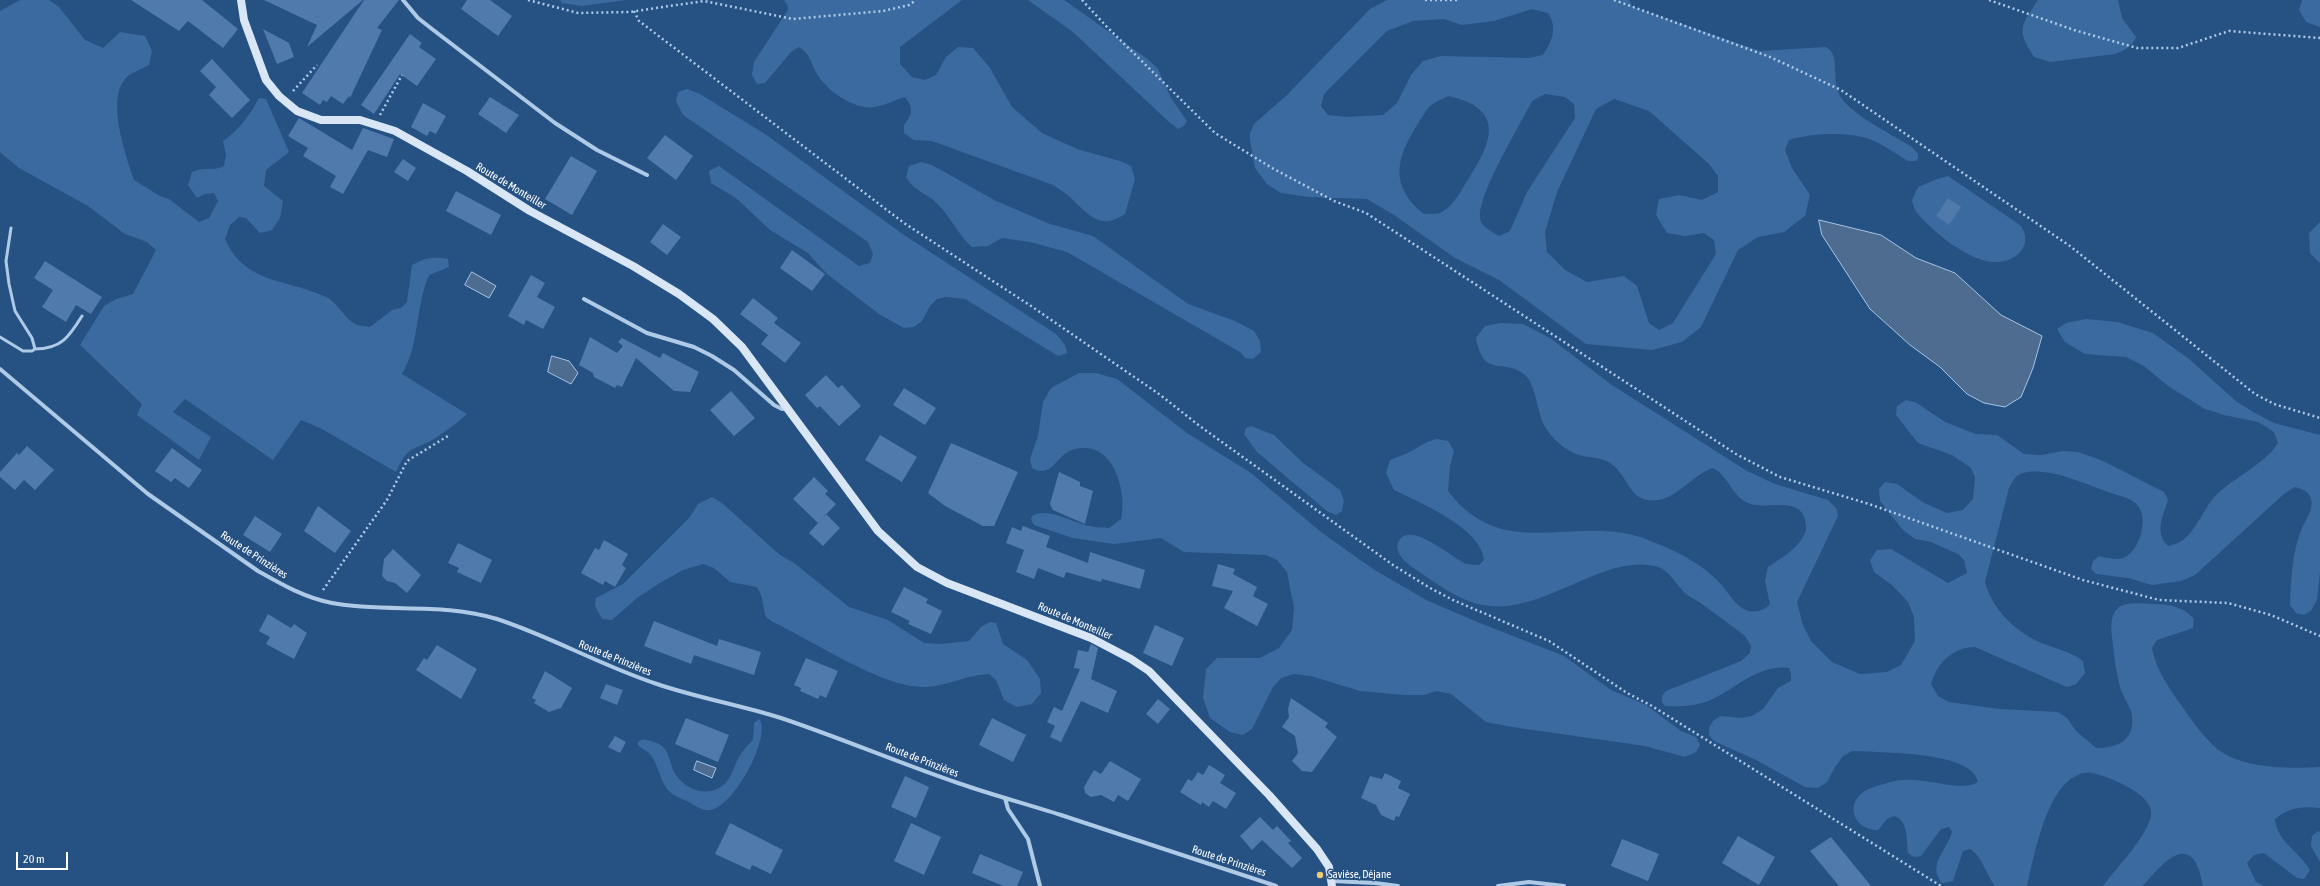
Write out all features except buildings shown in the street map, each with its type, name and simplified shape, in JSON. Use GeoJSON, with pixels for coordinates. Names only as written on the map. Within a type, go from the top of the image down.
{"type":"FeatureCollection","features":[{"type":"Feature","properties":{"kind":"street","name":"Route de Monteiller"},"geometry":{"type":"LineString","coordinates":[[241,0],[244,20],[262,69],[272,88],[284,100],[297,110],[313,118],[360,120],[376,123],[395,131],[447,160],[530,211],[633,266],[691,302],[713,319],[742,347],[878,530],[891,545],[917,567],[947,583],[1107,646],[1141,665],[1156,678],[1269,795],[1317,849],[1329,867],[1332,884]]}},
{"type":"Feature","properties":{"kind":"street"},"geometry":{"type":"LineString","coordinates":[[403,0],[409,9],[427,25],[555,123],[597,150],[647,175]]}},
{"type":"Feature","properties":{"kind":"street"},"geometry":{"type":"LineString","coordinates":[[584,299],[647,333],[694,348],[712,356],[734,370],[774,405],[782,409],[787,407]]}},
{"type":"Feature","properties":{"kind":"street","name":"Route de Prinzières"},"geometry":{"type":"LineString","coordinates":[[0,369],[38,399],[122,473],[158,502],[274,581],[317,599],[341,604],[446,609],[489,617],[519,627],[614,669],[643,680],[698,697],[779,717],[848,741],[942,778],[1276,886]]}},
{"type":"Feature","properties":{"kind":"street"},"geometry":{"type":"LineString","coordinates":[[1005,798],[1008,809],[1028,839],[1040,886]]}},
{"type":"Feature","properties":{"kind":"street"},"geometry":{"type":"LineString","coordinates":[[1332,884],[1370,882],[1398,886]]}},
{"type":"Feature","properties":{"kind":"street"},"geometry":{"type":"LineString","coordinates":[[1498,886],[1528,882],[1564,886]]}},
{"type":"Feature","properties":{"kind":"lane"},"geometry":{"type":"LineString","coordinates":[[11,228],[6,261],[9,284],[15,312],[32,338],[34,349]]}},
{"type":"Feature","properties":{"kind":"lane"},"geometry":{"type":"LineString","coordinates":[[0,337],[23,351],[49,349],[69,337],[82,316]]}},
{"type":"Feature","properties":{"kind":"path"},"geometry":{"type":"LineString","coordinates":[[528,0],[578,13],[634,11],[704,1],[793,19],[883,11],[909,4],[916,0]]}},
{"type":"Feature","properties":{"kind":"path"},"geometry":{"type":"LineString","coordinates":[[1082,0],[1107,27],[1215,133],[1272,168],[1334,201],[1366,213],[1736,454],[1780,477],[1869,504],[2083,580],[2159,600],[2228,603],[2271,615],[2320,636]]}},
{"type":"Feature","properties":{"kind":"path"},"geometry":{"type":"LineString","coordinates":[[1425,0],[1458,0]]}},
{"type":"Feature","properties":{"kind":"path"},"geometry":{"type":"LineString","coordinates":[[1614,0],[1770,57],[1841,90],[2070,246],[2256,394],[2285,408],[2320,418]]}},
{"type":"Feature","properties":{"kind":"path"},"geometry":{"type":"LineString","coordinates":[[1989,0],[2074,30],[2137,48],[2178,48],[2229,31],[2320,38]]}},
{"type":"Feature","properties":{"kind":"path"},"geometry":{"type":"LineString","coordinates":[[634,11],[639,21],[764,114],[904,224],[999,284],[1159,394],[1201,427],[1393,565],[1430,588],[1549,641],[1570,653],[1627,693],[1658,710],[1941,886]]}},
{"type":"Feature","properties":{"kind":"path"},"geometry":{"type":"LineString","coordinates":[[284,100],[317,65]]}},
{"type":"Feature","properties":{"kind":"path"},"geometry":{"type":"LineString","coordinates":[[376,123],[402,75]]}},
{"type":"Feature","properties":{"kind":"path"},"geometry":{"type":"LineString","coordinates":[[317,599],[387,500],[407,461],[448,436]]}},
{"type":"Feature","properties":{"kind":"shaded area"},"geometry":{"type":"Polygon","coordinates":[[[20,0],[49,0],[59,7],[85,40],[103,48],[120,32],[145,36],[152,51],[149,65],[125,79],[120,88],[117,100],[119,129],[127,157],[134,180],[160,196],[169,199],[199,222],[209,218],[218,201],[214,193],[205,194],[197,198],[188,185],[192,172],[201,169],[216,169],[224,166],[226,155],[223,141],[244,122],[259,98],[266,99],[289,152],[266,170],[264,186],[283,201],[280,218],[272,230],[260,233],[246,218],[239,217],[230,225],[225,239],[233,254],[255,272],[268,278],[329,298],[352,322],[357,325],[370,327],[392,310],[401,308],[407,302],[412,265],[429,258],[448,259],[449,267],[429,275],[421,300],[412,350],[402,374],[467,414],[437,437],[408,452],[400,463],[396,472],[322,429],[301,420],[273,460],[185,399],[173,412],[211,437],[199,460],[137,415],[142,404],[80,345],[104,306],[116,299],[133,294],[156,250],[147,242],[125,234],[88,206],[19,168],[0,152],[0,11],[20,0]]]}},
{"type":"Feature","properties":{"kind":"shaded area"},"geometry":{"type":"Polygon","coordinates":[[[560,0],[626,0],[582,6],[562,3],[560,0]]]}},
{"type":"Feature","properties":{"kind":"shaded area"},"geometry":{"type":"Polygon","coordinates":[[[784,0],[962,0],[900,47],[900,64],[912,77],[925,80],[936,75],[946,57],[958,47],[973,48],[990,68],[1012,107],[1042,133],[1077,149],[1120,161],[1131,166],[1135,179],[1125,214],[1109,221],[1095,219],[1067,194],[1053,185],[932,141],[914,140],[904,133],[904,125],[909,118],[911,111],[910,105],[905,97],[883,105],[871,107],[853,104],[828,88],[817,74],[806,52],[799,47],[791,52],[765,83],[757,84],[752,75],[754,62],[788,10],[788,6],[784,0]]]}},
{"type":"Feature","properties":{"kind":"shaded area"},"geometry":{"type":"Polygon","coordinates":[[[1028,0],[1064,0],[1149,60],[1158,69],[1171,98],[1187,121],[1184,126],[1178,129],[1169,122],[1073,32],[1028,0]]]}},
{"type":"Feature","properties":{"kind":"shaded area"},"geometry":{"type":"Polygon","coordinates":[[[1387,0],[1629,0],[1633,7],[1760,51],[1826,47],[1831,51],[1834,57],[1836,85],[1843,100],[1857,113],[1912,147],[1918,154],[1918,159],[1915,161],[1908,161],[1878,143],[1865,138],[1844,134],[1809,136],[1789,140],[1785,150],[1792,168],[1810,195],[1805,216],[1784,232],[1758,237],[1738,250],[1701,327],[1682,342],[1652,350],[1586,344],[1499,280],[1455,258],[1394,215],[1367,199],[1309,197],[1281,193],[1267,184],[1255,168],[1250,140],[1250,133],[1254,124],[1287,95],[1370,9],[1387,0]],[[1532,9],[1494,21],[1462,25],[1444,19],[1413,21],[1387,31],[1324,94],[1321,106],[1328,115],[1346,117],[1383,115],[1397,103],[1411,75],[1423,61],[1441,56],[1529,58],[1543,55],[1553,34],[1553,24],[1548,13],[1532,9]],[[1545,94],[1532,101],[1493,176],[1481,206],[1480,217],[1482,223],[1499,236],[1510,231],[1527,192],[1575,118],[1574,104],[1565,97],[1545,94]],[[1448,96],[1429,107],[1417,125],[1404,149],[1400,172],[1401,183],[1405,193],[1413,204],[1424,214],[1440,213],[1447,209],[1454,201],[1484,151],[1488,139],[1489,128],[1486,117],[1479,109],[1466,101],[1448,96]],[[1614,99],[1596,109],[1557,192],[1545,232],[1547,252],[1565,270],[1587,282],[1624,276],[1637,286],[1649,323],[1659,330],[1673,323],[1716,254],[1714,240],[1704,233],[1685,236],[1667,233],[1656,215],[1659,199],[1679,195],[1702,200],[1718,192],[1718,176],[1709,164],[1649,111],[1614,99]]]}},
{"type":"Feature","properties":{"kind":"shaded area"},"geometry":{"type":"Polygon","coordinates":[[[2038,0],[2118,0],[2122,18],[2136,37],[2135,40],[2128,48],[2115,54],[2050,62],[2034,57],[2028,48],[2023,34],[2023,28],[2028,16],[2038,0]]]}},
{"type":"Feature","properties":{"kind":"shaded area"},"geometry":{"type":"Polygon","coordinates":[[[2302,0],[2320,0],[2320,27],[2306,22],[2299,10],[2302,0]]]}},
{"type":"Feature","properties":{"kind":"shaded area"},"geometry":{"type":"Polygon","coordinates":[[[687,89],[700,94],[765,134],[901,233],[1056,334],[1065,345],[1067,353],[1058,356],[965,299],[946,297],[937,299],[930,306],[922,321],[914,327],[904,328],[879,314],[827,274],[808,253],[770,230],[736,198],[711,183],[709,171],[719,166],[859,266],[870,263],[873,254],[868,242],[683,115],[676,101],[678,92],[687,89]]]}},
{"type":"Feature","properties":{"kind":"shaded area"},"geometry":{"type":"Polygon","coordinates":[[[921,162],[932,165],[996,201],[1050,224],[1093,236],[1188,304],[1235,321],[1254,331],[1260,341],[1261,352],[1253,359],[1245,358],[1240,352],[1067,252],[1030,242],[1002,238],[988,246],[972,247],[938,204],[914,187],[906,177],[909,166],[921,162]]]}},
{"type":"Feature","properties":{"kind":"shaded area"},"geometry":{"type":"Polygon","coordinates":[[[1948,176],[2020,225],[2024,232],[2025,239],[2021,251],[2016,256],[2003,261],[1995,262],[1985,261],[1975,257],[1964,252],[1943,238],[1917,213],[1912,200],[1918,187],[1948,176]]]}},
{"type":"Feature","properties":{"kind":"shaded area"},"geometry":{"type":"Polygon","coordinates":[[[1819,220],[1881,235],[1916,258],[1955,273],[2001,315],[2042,336],[2033,368],[2021,397],[2005,407],[1984,403],[1967,394],[1940,367],[1910,345],[1870,309],[1822,235],[1819,220]]]}},
{"type":"Feature","properties":{"kind":"shaded area"},"geometry":{"type":"Polygon","coordinates":[[[2320,222],[2320,263],[2310,253],[2309,233],[2320,222]]]}},
{"type":"Feature","properties":{"kind":"shaded area"},"geometry":{"type":"Polygon","coordinates":[[[472,272],[496,286],[489,298],[465,285],[472,272]]]}},
{"type":"Feature","properties":{"kind":"shaded area"},"geometry":{"type":"Polygon","coordinates":[[[2086,319],[2117,322],[2153,333],[2189,359],[2237,402],[2255,413],[2274,423],[2320,435],[2320,572],[2317,600],[2311,611],[2304,615],[2296,613],[2290,605],[2296,546],[2312,503],[2310,496],[2303,490],[2295,487],[2285,493],[2195,575],[2181,581],[2152,585],[2128,578],[2096,574],[2091,569],[2093,561],[2099,556],[2120,559],[2129,555],[2134,549],[2141,535],[2143,518],[2136,503],[2127,498],[2057,474],[2045,472],[2023,473],[2016,477],[2009,488],[1985,582],[1988,591],[1998,609],[2018,630],[2035,640],[2078,657],[2083,661],[2085,673],[2076,684],[2067,687],[1975,647],[1960,650],[1947,658],[1937,669],[1931,684],[1938,696],[1949,702],[1999,709],[2058,712],[2067,718],[2076,731],[2096,748],[2111,747],[2123,741],[2127,737],[2131,732],[2132,725],[2132,716],[2121,690],[2116,671],[2111,630],[2115,611],[2125,604],[2140,603],[2165,605],[2181,609],[2194,619],[2193,628],[2157,640],[2152,648],[2160,671],[2176,699],[2205,736],[2224,754],[2250,763],[2264,766],[2294,768],[2320,767],[2320,808],[2308,807],[2290,810],[2275,819],[2280,834],[2284,840],[2310,870],[2304,879],[2297,878],[2264,853],[2254,855],[2247,863],[2256,882],[2264,886],[2203,886],[2197,865],[2191,857],[2184,854],[2176,855],[2168,860],[2142,886],[2103,886],[2143,834],[2151,816],[2151,808],[2139,794],[2119,782],[2092,773],[2085,773],[2072,778],[2067,782],[2059,791],[2052,803],[2041,831],[2027,886],[1995,886],[1978,856],[1970,849],[1963,851],[1953,881],[1942,883],[1936,870],[1939,858],[1952,832],[1949,827],[1941,829],[1921,856],[1914,857],[1908,853],[1906,831],[1899,818],[1894,816],[1887,819],[1878,830],[1864,827],[1855,818],[1854,805],[1862,793],[1875,786],[1902,780],[1926,781],[1961,786],[1970,785],[1978,782],[1972,772],[1959,764],[1922,755],[1852,751],[1843,756],[1827,782],[1818,788],[1805,787],[1756,760],[1714,741],[1709,735],[1709,728],[1713,721],[1720,716],[1742,718],[1752,716],[1763,709],[1778,688],[1791,681],[1791,674],[1789,668],[1768,669],[1713,699],[1689,706],[1665,706],[1662,702],[1662,696],[1666,691],[1741,661],[1750,653],[1751,646],[1745,636],[1682,590],[1668,573],[1662,569],[1658,567],[1637,565],[1615,568],[1525,603],[1502,606],[1470,602],[1454,594],[1411,566],[1400,556],[1398,552],[1397,547],[1401,538],[1407,535],[1415,535],[1424,538],[1467,564],[1479,565],[1484,560],[1481,548],[1461,527],[1432,509],[1394,490],[1386,473],[1390,460],[1408,453],[1427,442],[1437,439],[1448,441],[1454,451],[1450,466],[1448,491],[1470,513],[1494,526],[1518,532],[1544,533],[1596,531],[1622,533],[1648,540],[1676,552],[1694,562],[1718,581],[1742,608],[1749,611],[1757,611],[1764,609],[1770,604],[1765,581],[1768,567],[1786,555],[1803,538],[1806,525],[1803,515],[1797,509],[1790,506],[1752,504],[1744,501],[1722,475],[1713,468],[1699,475],[1672,495],[1658,500],[1649,500],[1636,495],[1611,463],[1583,456],[1566,449],[1552,437],[1545,427],[1532,386],[1526,376],[1518,370],[1490,364],[1484,359],[1480,351],[1476,338],[1485,326],[1501,323],[1523,324],[1550,338],[1612,385],[1747,471],[1775,484],[1828,500],[1836,508],[1838,516],[1797,602],[1803,625],[1811,641],[1832,662],[1860,674],[1887,672],[1901,665],[1915,641],[1914,617],[1908,602],[1892,585],[1874,572],[1870,560],[1877,550],[1891,549],[1948,583],[1967,573],[1964,560],[1958,554],[1931,542],[1915,539],[1902,529],[1880,501],[1879,489],[1885,482],[1897,484],[1924,503],[1947,513],[1963,510],[1973,499],[1975,477],[1971,468],[1952,455],[1918,443],[1896,415],[1897,406],[1906,400],[1917,403],[1945,422],[1976,434],[1997,435],[2024,454],[2042,455],[2063,451],[2078,452],[2101,460],[2164,492],[2168,500],[2162,518],[2161,536],[2168,546],[2177,544],[2184,539],[2196,525],[2217,494],[2266,457],[2278,443],[2274,432],[2258,422],[2224,415],[2205,409],[2168,386],[2144,366],[2126,357],[2085,354],[2065,342],[2057,329],[2066,323],[2086,319]]]}},
{"type":"Feature","properties":{"kind":"shaded area"},"geometry":{"type":"Polygon","coordinates":[[[552,356],[569,361],[578,373],[571,384],[548,372],[552,356]]]}},
{"type":"Feature","properties":{"kind":"shaded area"},"geometry":{"type":"Polygon","coordinates":[[[1079,373],[1096,373],[1117,379],[1187,433],[1251,473],[1321,532],[1373,569],[1428,601],[1564,656],[1611,690],[1646,705],[1681,731],[1696,737],[1700,745],[1696,752],[1685,757],[1645,746],[1486,722],[1451,694],[1437,691],[1424,695],[1404,695],[1360,691],[1311,676],[1294,674],[1281,678],[1273,687],[1252,729],[1243,735],[1230,732],[1210,718],[1203,698],[1206,669],[1217,658],[1260,658],[1279,648],[1292,630],[1294,608],[1287,572],[1277,560],[1266,555],[1184,552],[1161,538],[1114,544],[1073,538],[1034,525],[1031,520],[1032,516],[1038,513],[1061,516],[1092,527],[1109,528],[1121,519],[1122,498],[1117,475],[1105,456],[1096,450],[1086,448],[1076,449],[1068,452],[1052,467],[1046,470],[1040,471],[1032,468],[1030,459],[1038,436],[1043,402],[1051,388],[1079,373]]]}},
{"type":"Feature","properties":{"kind":"shaded area"},"geometry":{"type":"Polygon","coordinates":[[[1251,426],[1274,435],[1303,463],[1340,490],[1344,501],[1342,511],[1336,515],[1327,511],[1257,452],[1244,434],[1246,428],[1251,426]]]}},
{"type":"Feature","properties":{"kind":"shaded area"},"geometry":{"type":"Polygon","coordinates":[[[712,497],[722,503],[780,555],[794,563],[849,607],[888,620],[924,643],[942,644],[969,641],[981,627],[990,622],[996,623],[1003,644],[1027,660],[1040,679],[1041,693],[1032,704],[1017,707],[1004,700],[996,680],[989,674],[927,687],[909,686],[890,680],[849,662],[773,622],[766,617],[762,597],[757,587],[730,582],[714,568],[703,564],[683,570],[660,583],[637,598],[612,620],[602,619],[595,606],[596,598],[623,584],[690,517],[698,504],[712,497]]]}},
{"type":"Feature","properties":{"kind":"shaded area"},"geometry":{"type":"Polygon","coordinates":[[[759,719],[762,727],[755,756],[737,788],[726,800],[715,808],[705,810],[672,794],[664,784],[653,758],[647,751],[638,745],[638,742],[643,739],[661,745],[667,752],[674,772],[683,783],[695,790],[715,790],[728,780],[741,754],[753,740],[754,723],[759,719]]]}},
{"type":"Feature","properties":{"kind":"shaded area"},"geometry":{"type":"Polygon","coordinates":[[[697,761],[716,768],[712,778],[694,770],[697,761]]]}},
{"type":"Feature","properties":{"kind":"shaded area"},"geometry":{"type":"Polygon","coordinates":[[[2318,831],[2320,832],[2320,862],[2311,846],[2312,836],[2318,831]]]}},
{"type":"Feature","properties":{"kind":"place","name":"Savièse, Déjane"},"geometry":{"type":"Point","coordinates":[1320,875]}}]}
